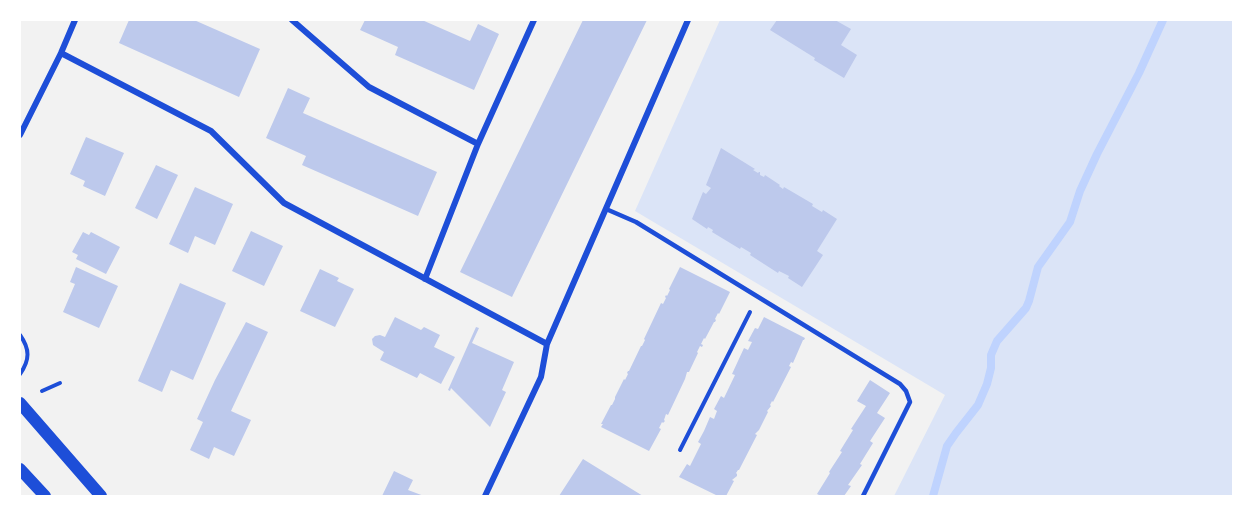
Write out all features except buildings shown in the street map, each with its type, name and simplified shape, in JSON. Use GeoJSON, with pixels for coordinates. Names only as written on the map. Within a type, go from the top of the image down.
{"type":"FeatureCollection","features":[{"type":"Feature","properties":{"kind":"main road"},"geometry":{"type":"LineString","coordinates":[[20,403],[101,496]]}},
{"type":"Feature","properties":{"kind":"main road"},"geometry":{"type":"LineString","coordinates":[[20,470],[45,496]]}},
{"type":"Feature","properties":{"kind":"street"},"geometry":{"type":"LineString","coordinates":[[20,135],[75,20]]}},
{"type":"Feature","properties":{"kind":"street"},"geometry":{"type":"LineString","coordinates":[[292,20],[369,87],[478,144]]}},
{"type":"Feature","properties":{"kind":"street"},"geometry":{"type":"LineString","coordinates":[[425,279],[478,144],[534,20]]}},
{"type":"Feature","properties":{"kind":"street"},"geometry":{"type":"LineString","coordinates":[[486,496],[541,377],[547,345],[688,20]]}},
{"type":"Feature","properties":{"kind":"street"},"geometry":{"type":"LineString","coordinates":[[61,53],[211,130],[284,203],[547,345]]}},
{"type":"Feature","properties":{"kind":"lane"},"geometry":{"type":"LineString","coordinates":[[606,209],[636,222],[900,384],[906,391],[910,402],[863,496]]}},
{"type":"Feature","properties":{"kind":"path"},"geometry":{"type":"LineString","coordinates":[[680,450],[758,297]]}},
{"type":"Feature","properties":{"kind":"path"},"geometry":{"type":"LineString","coordinates":[[20,335],[27,348],[28,359],[20,374]]}},
{"type":"Feature","properties":{"kind":"path"},"geometry":{"type":"LineString","coordinates":[[42,391],[60,383]]}},
{"type":"Feature","properties":{"kind":"shaded area"},"geometry":{"type":"Polygon","coordinates":[[[720,20],[1233,20],[1233,496],[894,496],[945,395],[635,211],[720,20]]]}},
{"type":"Feature","properties":{"kind":"waterway"},"geometry":{"type":"LineString","coordinates":[[933,496],[947,446],[978,405],[987,384],[991,355],[997,341],[1026,308],[1038,267],[1070,222],[1080,191],[1097,154],[1139,73],[1163,20]]}}]}
